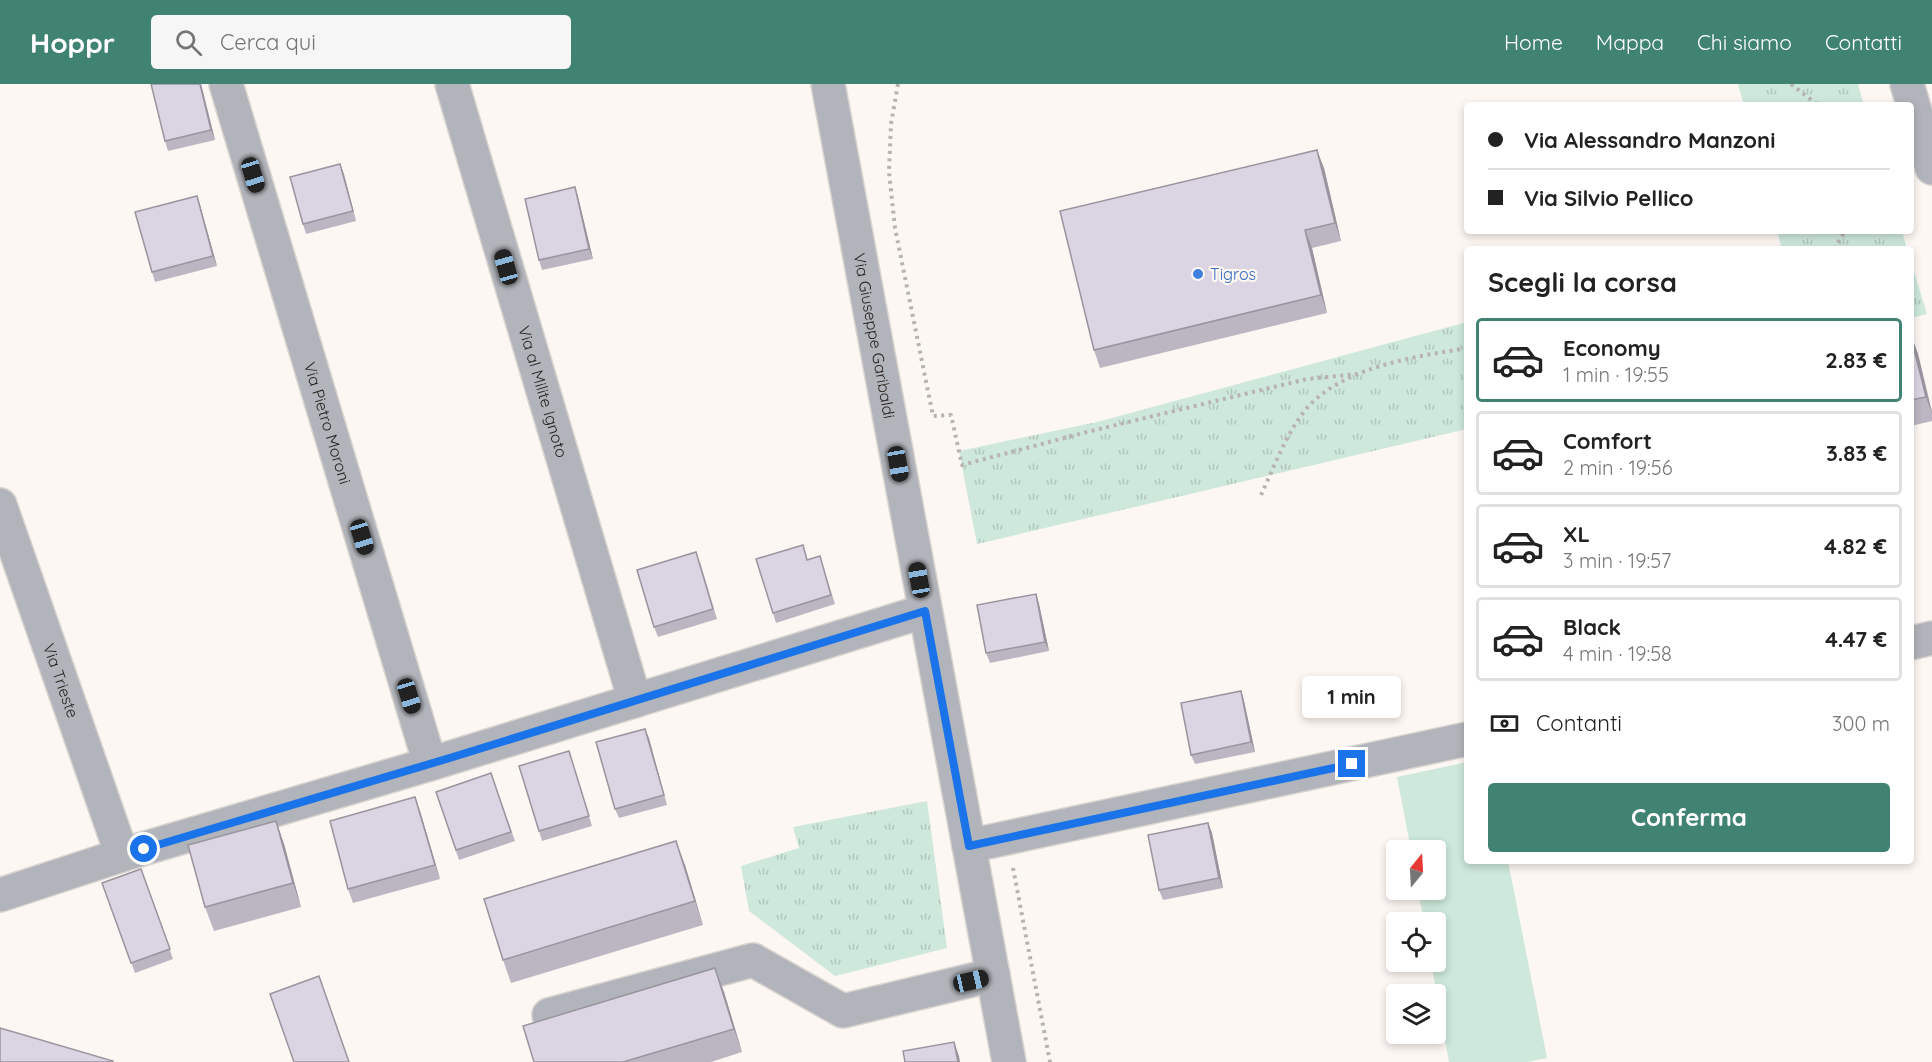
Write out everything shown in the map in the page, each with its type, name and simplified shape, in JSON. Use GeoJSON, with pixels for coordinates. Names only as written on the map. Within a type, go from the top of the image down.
{"type":"FeatureCollection","features":[{"type":"Feature","properties":{"kind":"street","name":"Via Pietro Moroni"},"geometry":{"type":"LineString","coordinates":[[226,84],[430,764]]}},
{"type":"Feature","properties":{"kind":"street","name":"Via al Milite Ignoto"},"geometry":{"type":"LineString","coordinates":[[452,84],[635,701]]}},
{"type":"Feature","properties":{"kind":"street","name":"Via Giuseppe Garibaldi"},"geometry":{"type":"LineString","coordinates":[[828,84],[1009,1062]]}},
{"type":"Feature","properties":{"kind":"street","name":"Via Giuseppe Garibaldi"},"geometry":{"type":"LineString","coordinates":[[840,140],[847,84]]}},
{"type":"Feature","properties":{"kind":"street"},"geometry":{"type":"LineString","coordinates":[[1907,84],[1912,102]]}},
{"type":"Feature","properties":{"kind":"street"},"geometry":{"type":"LineString","coordinates":[[1914,108],[1932,168]]}},
{"type":"Feature","properties":{"kind":"street","name":"Via Trieste"},"geometry":{"type":"LineString","coordinates":[[0,505],[122,855]]}},
{"type":"Feature","properties":{"kind":"street"},"geometry":{"type":"LineString","coordinates":[[0,895],[122,855],[430,764],[925,611]]}},
{"type":"Feature","properties":{"kind":"street"},"geometry":{"type":"LineString","coordinates":[[1914,642],[1932,638]]}},
{"type":"Feature","properties":{"kind":"street"},"geometry":{"type":"LineString","coordinates":[[969,846],[1464,740]]}},
{"type":"Feature","properties":{"kind":"street"},"geometry":{"type":"LineString","coordinates":[[549,1016],[753,960],[843,1011],[993,975]]}},
{"type":"Feature","properties":{"kind":"path"},"geometry":{"type":"LineString","coordinates":[[898,84],[891,124],[889,172],[895,228],[933,416],[951,415],[962,465],[1307,379],[1357,374],[1409,358],[1464,349]]}},
{"type":"Feature","properties":{"kind":"path"},"geometry":{"type":"LineString","coordinates":[[1791,84],[1814,102]]}},
{"type":"Feature","properties":{"kind":"path"},"geometry":{"type":"LineString","coordinates":[[1261,495],[1290,432],[1304,411],[1328,390],[1357,374]]}},
{"type":"Feature","properties":{"kind":"path"},"geometry":{"type":"LineString","coordinates":[[1007,838],[1050,1062]]}},
{"type":"Feature","properties":{"kind":"green space"},"geometry":{"type":"Polygon","coordinates":[[[1738,84],[1858,84],[1863,102],[1743,102],[1738,84]]]}},
{"type":"Feature","properties":{"kind":"green space"},"geometry":{"type":"Polygon","coordinates":[[[1778,234],[1903,234],[1906,246],[1781,246],[1778,234]]]}},
{"type":"Feature","properties":{"kind":"green space"},"geometry":{"type":"Polygon","coordinates":[[[1914,272],[1927,314],[1914,317],[1914,272]]]}},
{"type":"Feature","properties":{"kind":"green space"},"geometry":{"type":"Polygon","coordinates":[[[1464,323],[1464,430],[977,544],[959,451],[1097,422],[1464,323]]]}},
{"type":"Feature","properties":{"kind":"green space"},"geometry":{"type":"Polygon","coordinates":[[[1464,763],[1464,864],[1509,864],[1547,1058],[1527,1062],[1449,1062],[1446,1044],[1446,984],[1435,984],[1433,972],[1446,972],[1446,912],[1422,912],[1420,900],[1446,900],[1446,840],[1409,840],[1397,777],[1464,763]]]}},
{"type":"Feature","properties":{"kind":"green space"},"geometry":{"type":"Polygon","coordinates":[[[927,801],[947,948],[835,976],[749,911],[741,866],[799,848],[793,827],[927,801]]]}},
{"type":"Feature","properties":{"kind":"building"},"geometry":{"type":"Polygon","coordinates":[[[151,84],[200,84],[211,130],[165,141],[151,84]]]}},
{"type":"Feature","properties":{"kind":"building","name":"Tigros"},"geometry":{"type":"Polygon","coordinates":[[[1317,150],[1335,223],[1305,230],[1321,295],[1094,350],[1060,211],[1317,150]]]}},
{"type":"Feature","properties":{"kind":"building"},"geometry":{"type":"Polygon","coordinates":[[[340,164],[353,211],[303,224],[290,177],[340,164]]]}},
{"type":"Feature","properties":{"kind":"building"},"geometry":{"type":"Polygon","coordinates":[[[575,187],[589,249],[539,260],[525,199],[575,187]]]}},
{"type":"Feature","properties":{"kind":"building"},"geometry":{"type":"Polygon","coordinates":[[[197,196],[213,256],[152,272],[135,212],[197,196]]]}},
{"type":"Feature","properties":{"kind":"building"},"geometry":{"type":"Polygon","coordinates":[[[1914,349],[1926,397],[1914,399],[1914,349]]]}},
{"type":"Feature","properties":{"kind":"building"},"geometry":{"type":"Polygon","coordinates":[[[803,545],[807,560],[820,556],[831,595],[773,613],[756,559],[803,545]]]}},
{"type":"Feature","properties":{"kind":"building"},"geometry":{"type":"Polygon","coordinates":[[[696,552],[713,609],[654,627],[637,570],[696,552]]]}},
{"type":"Feature","properties":{"kind":"building"},"geometry":{"type":"Polygon","coordinates":[[[1036,594],[1045,642],[986,653],[977,605],[1036,594]]]}},
{"type":"Feature","properties":{"kind":"building"},"geometry":{"type":"Polygon","coordinates":[[[1241,691],[1251,742],[1191,755],[1181,703],[1241,691]]]}},
{"type":"Feature","properties":{"kind":"building"},"geometry":{"type":"Polygon","coordinates":[[[645,729],[664,795],[615,809],[596,742],[645,729]]]}},
{"type":"Feature","properties":{"kind":"building"},"geometry":{"type":"Polygon","coordinates":[[[569,751],[589,816],[539,831],[519,766],[569,751]]]}},
{"type":"Feature","properties":{"kind":"building"},"geometry":{"type":"Polygon","coordinates":[[[491,773],[511,832],[456,850],[436,792],[491,773]]]}},
{"type":"Feature","properties":{"kind":"building"},"geometry":{"type":"Polygon","coordinates":[[[415,797],[435,865],[348,889],[330,821],[415,797]]]}},
{"type":"Feature","properties":{"kind":"building"},"geometry":{"type":"Polygon","coordinates":[[[276,821],[293,883],[205,907],[188,845],[276,821]]]}},
{"type":"Feature","properties":{"kind":"building"},"geometry":{"type":"Polygon","coordinates":[[[1208,823],[1219,878],[1159,890],[1148,835],[1208,823]]]}},
{"type":"Feature","properties":{"kind":"building"},"geometry":{"type":"Polygon","coordinates":[[[676,841],[695,901],[503,960],[484,899],[676,841]]]}},
{"type":"Feature","properties":{"kind":"building"},"geometry":{"type":"Polygon","coordinates":[[[141,869],[170,949],[131,963],[102,883],[141,869]]]}},
{"type":"Feature","properties":{"kind":"building"},"geometry":{"type":"Polygon","coordinates":[[[715,968],[734,1029],[623,1062],[534,1062],[523,1026],[715,968]]]}},
{"type":"Feature","properties":{"kind":"building"},"geometry":{"type":"Polygon","coordinates":[[[319,976],[349,1062],[294,1062],[270,994],[319,976]]]}},
{"type":"Feature","properties":{"kind":"building"},"geometry":{"type":"Polygon","coordinates":[[[0,1028],[113,1061],[0,1062],[0,1028]]]}},
{"type":"Feature","properties":{"kind":"building"},"geometry":{"type":"Polygon","coordinates":[[[954,1042],[958,1062],[905,1062],[903,1051],[954,1042]]]}},
{"type":"Feature","properties":{"kind":"place","name":"Tigros"},"geometry":{"type":"Point","coordinates":[1198,274]}},
{"type":"Feature","properties":{"kind":"route"},"geometry":{"type":"LineString","coordinates":[[144,849],[453,757],[925,611],[969,846],[1352,764]]}}]}
